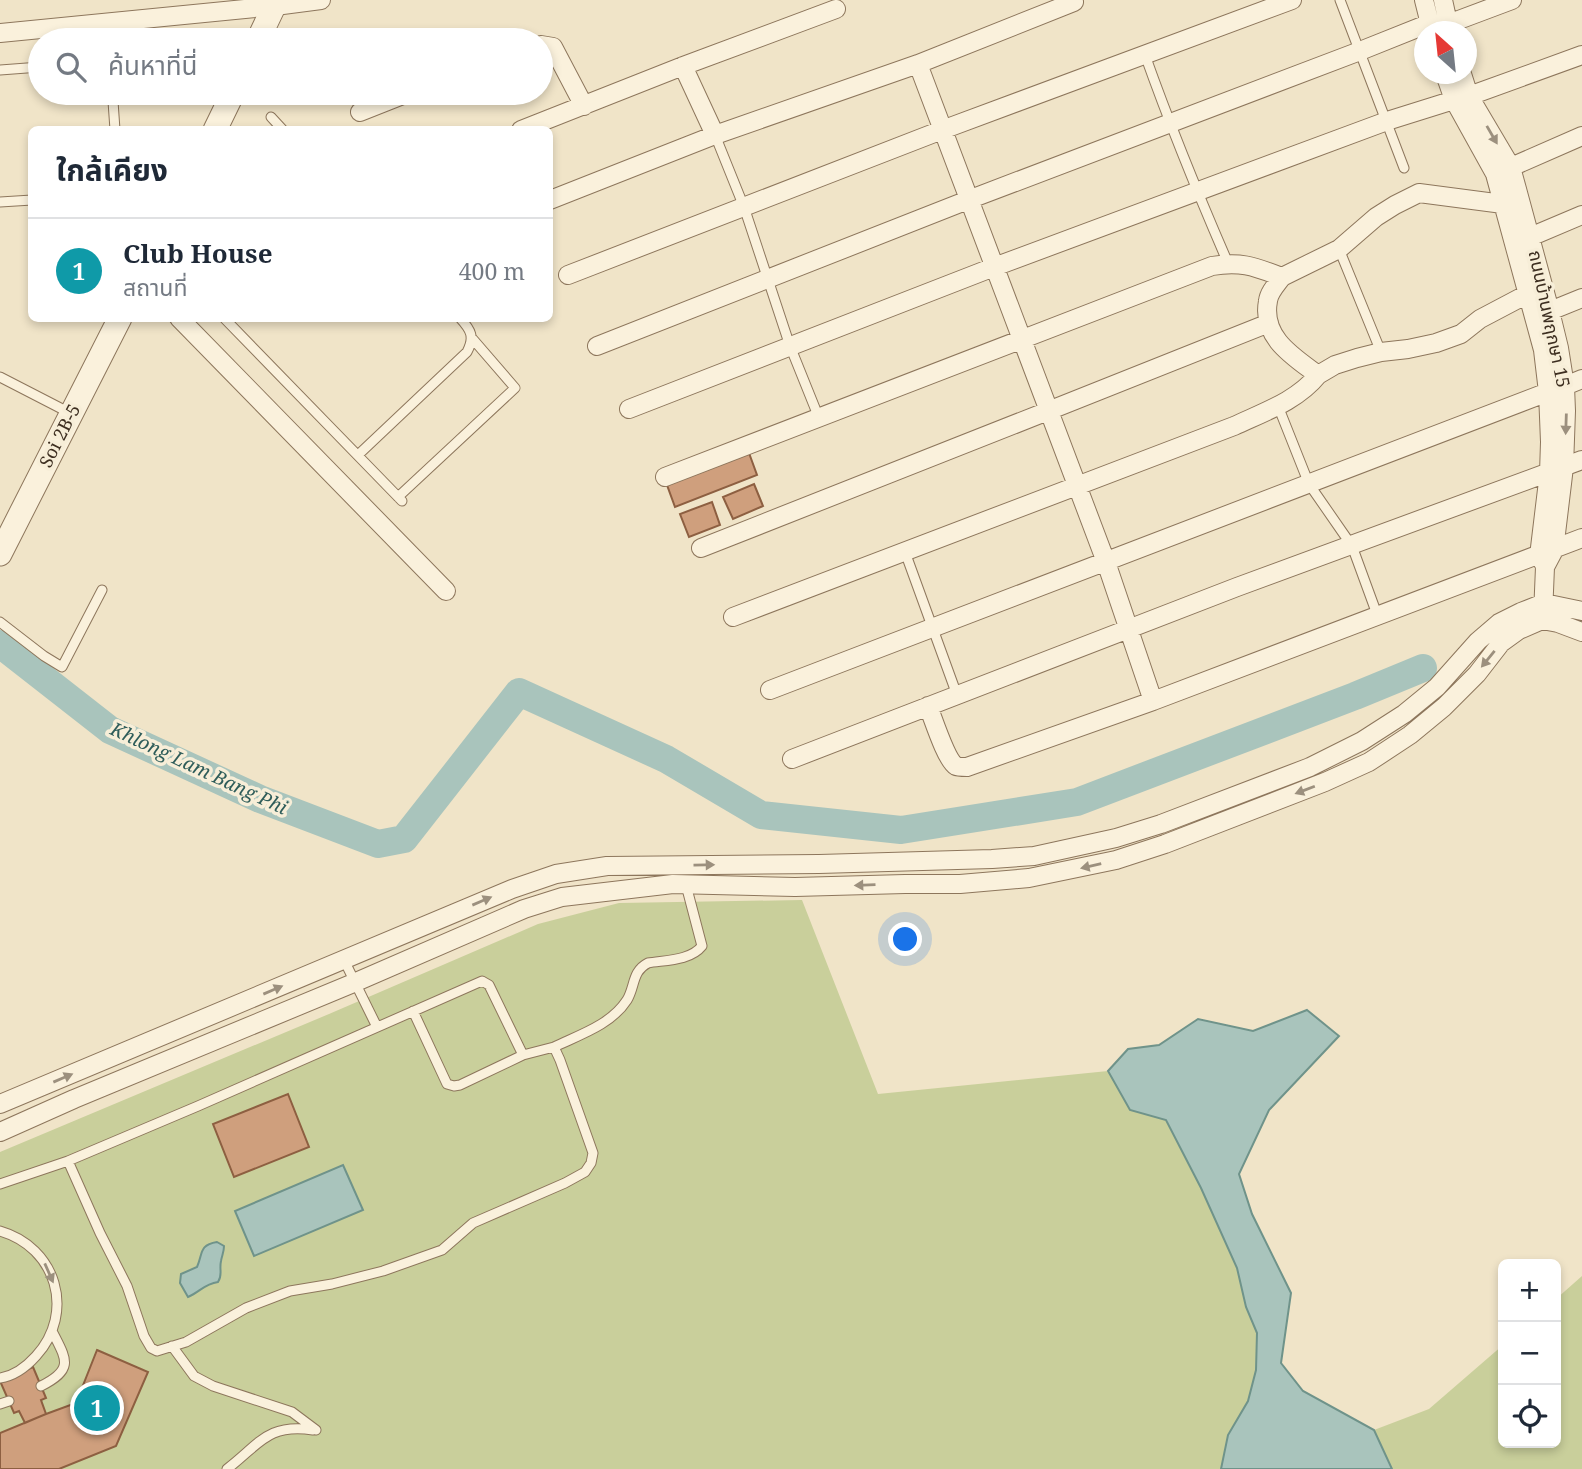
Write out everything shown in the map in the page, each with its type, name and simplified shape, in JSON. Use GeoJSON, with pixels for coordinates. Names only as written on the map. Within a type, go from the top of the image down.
{"type":"FeatureCollection","features":[{"type":"Feature","properties":{"kind":"street"},"geometry":{"type":"LineString","coordinates":[[46,28],[321,0]]}},
{"type":"Feature","properties":{"kind":"street"},"geometry":{"type":"LineString","coordinates":[[568,275],[942,130],[1292,0]]}},
{"type":"Feature","properties":{"kind":"street"},"geometry":{"type":"LineString","coordinates":[[1424,0],[1436,21]]}},
{"type":"Feature","properties":{"kind":"street"},"geometry":{"type":"LineString","coordinates":[[1441,21],[1443,0]]}},
{"type":"Feature","properties":{"kind":"street"},"geometry":{"type":"LineString","coordinates":[[1458,21],[1512,0]]}},
{"type":"Feature","properties":{"kind":"street"},"geometry":{"type":"LineString","coordinates":[[553,199],[715,135],[918,64],[1074,2]]}},
{"type":"Feature","properties":{"kind":"street"},"geometry":{"type":"LineString","coordinates":[[264,28],[276,3]]}},
{"type":"Feature","properties":{"kind":"street"},"geometry":{"type":"LineString","coordinates":[[532,126],[836,9]]}},
{"type":"Feature","properties":{"kind":"street"},"geometry":{"type":"LineString","coordinates":[[0,33],[28,30]]}},
{"type":"Feature","properties":{"kind":"street"},"geometry":{"type":"LineString","coordinates":[[597,346],[968,200],[1360,51],[1414,35]]}},
{"type":"Feature","properties":{"kind":"street"},"geometry":{"type":"LineString","coordinates":[[553,47],[584,106]]}},
{"type":"Feature","properties":{"kind":"street"},"geometry":{"type":"LineString","coordinates":[[629,409],[994,267],[1387,121],[1582,55]]}},
{"type":"Feature","properties":{"kind":"street"},"geometry":{"type":"LineString","coordinates":[[918,64],[1106,562],[1153,701]]}},
{"type":"Feature","properties":{"kind":"street"},"geometry":{"type":"LineString","coordinates":[[683,66],[715,135]]}},
{"type":"Feature","properties":{"kind":"street","name":"ถนนบ้านพฤกษา 15"},"geometry":{"type":"LineString","coordinates":[[1452,84],[1503,170],[1536,290],[1550,311],[1559,348],[1557,389]]}},
{"type":"Feature","properties":{"kind":"street","name":"ถนนบ้านพฤกษา 15"},"geometry":{"type":"LineString","coordinates":[[1461,98],[1462,84]]}},
{"type":"Feature","properties":{"kind":"street"},"geometry":{"type":"LineString","coordinates":[[217,126],[227,105]]}},
{"type":"Feature","properties":{"kind":"street"},"geometry":{"type":"LineString","coordinates":[[360,112],[378,105]]}},
{"type":"Feature","properties":{"kind":"street"},"geometry":{"type":"LineString","coordinates":[[1503,170],[1582,136]]}},
{"type":"Feature","properties":{"kind":"street"},"geometry":{"type":"LineString","coordinates":[[1318,375],[1279,344],[1269,323],[1268,300],[1282,278],[1339,249],[1376,217],[1419,193],[1511,200]]}},
{"type":"Feature","properties":{"kind":"street","name":"ถนนบ้านพฤกษา 15"},"geometry":{"type":"LineString","coordinates":[[1511,200],[1530,237],[1543,350],[1566,411],[1556,470],[1543,611]]}},
{"type":"Feature","properties":{"kind":"street"},"geometry":{"type":"LineString","coordinates":[[1530,237],[1582,215]]}},
{"type":"Feature","properties":{"kind":"street"},"geometry":{"type":"LineString","coordinates":[[665,477],[1212,266],[1228,263],[1250,265],[1282,278]]}},
{"type":"Feature","properties":{"kind":"street"},"geometry":{"type":"LineString","coordinates":[[733,617],[1234,426],[1278,406],[1335,365],[1381,352],[1436,343],[1461,334],[1480,319],[1536,290]]}},
{"type":"Feature","properties":{"kind":"street"},"geometry":{"type":"LineString","coordinates":[[1550,311],[1582,298]]}},
{"type":"Feature","properties":{"kind":"street","name":"Soi 2B-5"},"geometry":{"type":"LineString","coordinates":[[0,554],[118,322]]}},
{"type":"Feature","properties":{"kind":"street"},"geometry":{"type":"LineString","coordinates":[[182,322],[446,591]]}},
{"type":"Feature","properties":{"kind":"street"},"geometry":{"type":"LineString","coordinates":[[701,548],[1269,323]]}},
{"type":"Feature","properties":{"kind":"street"},"geometry":{"type":"LineString","coordinates":[[769,690],[1582,379]]}},
{"type":"Feature","properties":{"kind":"street"},"geometry":{"type":"LineString","coordinates":[[792,759],[1237,587],[1582,460]]}},
{"type":"Feature","properties":{"kind":"street"},"geometry":{"type":"LineString","coordinates":[[928,706],[954,765],[967,767],[1546,558],[1582,538]]}},
{"type":"Feature","properties":{"kind":"street"},"geometry":{"type":"LineString","coordinates":[[0,1104],[512,889],[556,874],[607,866],[819,864],[1034,856],[1161,824],[1310,767],[1363,741],[1404,715],[1437,687],[1478,640],[1499,623],[1521,611],[1582,611]]}},
{"type":"Feature","properties":{"kind":"street"},"geometry":{"type":"LineString","coordinates":[[1543,611],[1558,622],[1582,632]]}},
{"type":"Feature","properties":{"kind":"street"},"geometry":{"type":"LineString","coordinates":[[0,1132],[524,909],[562,897],[673,884],[795,887],[960,884],[1029,878],[1116,860],[1165,844],[1288,797],[1369,762],[1410,735],[1444,707],[1501,643],[1543,611]]}},
{"type":"Feature","properties":{"kind":"lane"},"geometry":{"type":"LineString","coordinates":[[1340,0],[1404,168]]}},
{"type":"Feature","properties":{"kind":"lane"},"geometry":{"type":"LineString","coordinates":[[1145,55],[1197,192],[1228,263]]}},
{"type":"Feature","properties":{"kind":"lane"},"geometry":{"type":"LineString","coordinates":[[0,69],[28,68]]}},
{"type":"Feature","properties":{"kind":"lane"},"geometry":{"type":"LineString","coordinates":[[113,105],[115,126]]}},
{"type":"Feature","properties":{"kind":"lane"},"geometry":{"type":"LineString","coordinates":[[271,117],[279,126]]}},
{"type":"Feature","properties":{"kind":"lane"},"geometry":{"type":"LineString","coordinates":[[715,135],[744,207],[790,346],[819,418]]}},
{"type":"Feature","properties":{"kind":"lane"},"geometry":{"type":"LineString","coordinates":[[0,202],[28,200]]}},
{"type":"Feature","properties":{"kind":"lane"},"geometry":{"type":"LineString","coordinates":[[1339,249],[1381,352]]}},
{"type":"Feature","properties":{"kind":"lane"},"geometry":{"type":"LineString","coordinates":[[229,322],[400,499],[515,388],[471,337]]}},
{"type":"Feature","properties":{"kind":"lane"},"geometry":{"type":"LineString","coordinates":[[358,455],[467,352],[472,342],[470,330],[463,322]]}},
{"type":"Feature","properties":{"kind":"lane"},"geometry":{"type":"LineString","coordinates":[[0,377],[72,414]]}},
{"type":"Feature","properties":{"kind":"lane"},"geometry":{"type":"LineString","coordinates":[[1278,406],[1309,484],[1352,546],[1378,617]]}},
{"type":"Feature","properties":{"kind":"lane"},"geometry":{"type":"LineString","coordinates":[[905,552],[957,695]]}},
{"type":"Feature","properties":{"kind":"lane"},"geometry":{"type":"LineString","coordinates":[[0,622],[62,667],[102,590]]}},
{"type":"Feature","properties":{"kind":"lane"},"geometry":{"type":"LineString","coordinates":[[413,1011],[447,1084],[451,1086],[460,1086],[523,1055],[554,1047],[596,1028],[628,999],[636,974],[642,966],[688,957],[702,946],[686,885]]}},
{"type":"Feature","properties":{"kind":"lane"},"geometry":{"type":"LineString","coordinates":[[345,960],[377,1027]]}},
{"type":"Feature","properties":{"kind":"lane"},"geometry":{"type":"LineString","coordinates":[[0,1184],[68,1161],[482,981],[486,982],[523,1055]]}},
{"type":"Feature","properties":{"kind":"lane"},"geometry":{"type":"LineString","coordinates":[[68,1161],[127,1286],[147,1343],[157,1351],[186,1342],[246,1308],[290,1291],[383,1271],[442,1250],[473,1223],[585,1172],[593,1153],[554,1047]]}},
{"type":"Feature","properties":{"kind":"lane"},"geometry":{"type":"LineString","coordinates":[[0,1231],[15,1235],[36,1250],[50,1271],[57,1296],[56,1322],[46,1345],[28,1365],[0,1378]]}},
{"type":"Feature","properties":{"kind":"lane"},"geometry":{"type":"LineString","coordinates":[[41,1386],[60,1374],[66,1360],[52,1331]]}},
{"type":"Feature","properties":{"kind":"lane"},"geometry":{"type":"LineString","coordinates":[[172,1346],[194,1376],[213,1386],[292,1412],[316,1430],[284,1429],[262,1438],[227,1469]]}},
{"type":"Feature","properties":{"kind":"green space"},"geometry":{"type":"Polygon","coordinates":[[[802,900],[878,1094],[1108,1071],[1130,1110],[1166,1120],[1201,1188],[1237,1268],[1246,1307],[1257,1332],[1256,1370],[1248,1401],[1228,1435],[1221,1469],[0,1469],[0,1152],[538,924],[619,903],[802,900]]]}},
{"type":"Feature","properties":{"kind":"green space"},"geometry":{"type":"Polygon","coordinates":[[[1582,1276],[1582,1469],[1392,1469],[1374,1430],[1429,1409],[1498,1349],[1498,1448],[1561,1448],[1561,1295],[1582,1276]]]}},
{"type":"Feature","properties":{"kind":"water"},"geometry":{"type":"Polygon","coordinates":[[[1307,1010],[1339,1036],[1269,1110],[1239,1174],[1252,1214],[1291,1293],[1281,1363],[1303,1391],[1374,1430],[1392,1469],[1221,1469],[1228,1435],[1248,1401],[1256,1370],[1257,1333],[1246,1307],[1237,1268],[1201,1188],[1166,1120],[1130,1110],[1108,1071],[1128,1049],[1159,1045],[1198,1019],[1253,1031],[1307,1010]]]}},
{"type":"Feature","properties":{"kind":"water"},"geometry":{"type":"Polygon","coordinates":[[[343,1165],[363,1210],[254,1256],[235,1211],[343,1165]]]}},
{"type":"Feature","properties":{"kind":"water"},"geometry":{"type":"Polygon","coordinates":[[[217,1242],[224,1246],[218,1282],[209,1284],[188,1297],[180,1283],[181,1274],[197,1267],[204,1248],[217,1242]]]}},
{"type":"Feature","properties":{"kind":"building"},"geometry":{"type":"Polygon","coordinates":[[[749,453],[757,475],[675,507],[667,485],[749,453]]]}},
{"type":"Feature","properties":{"kind":"building"},"geometry":{"type":"Polygon","coordinates":[[[754,484],[763,506],[733,519],[723,497],[754,484]]]}},
{"type":"Feature","properties":{"kind":"building"},"geometry":{"type":"Polygon","coordinates":[[[712,502],[720,525],[689,537],[680,514],[712,502]]]}},
{"type":"Feature","properties":{"kind":"building"},"geometry":{"type":"Polygon","coordinates":[[[288,1094],[309,1147],[234,1177],[213,1124],[288,1094]]]}},
{"type":"Feature","properties":{"kind":"building"},"geometry":{"type":"Polygon","coordinates":[[[97,1350],[148,1372],[116,1446],[59,1469],[0,1469],[0,1433],[76,1403],[97,1350]]]}},
{"type":"Feature","properties":{"kind":"building"},"geometry":{"type":"Polygon","coordinates":[[[33,1367],[46,1398],[41,1400],[46,1414],[25,1423],[19,1411],[14,1413],[0,1381],[33,1367]]]}},
{"type":"Feature","properties":{"kind":"waterway","name":"Khlong Lam Bang Phi"},"geometry":{"type":"LineString","coordinates":[[0,644],[110,730],[260,799],[378,844],[404,839],[519,692],[666,759],[761,815],[901,830],[1077,802],[1423,668]]}},
{"type":"Feature","properties":{"kind":"place","name":"Club House"},"geometry":{"type":"Point","coordinates":[97,1408]}}]}
